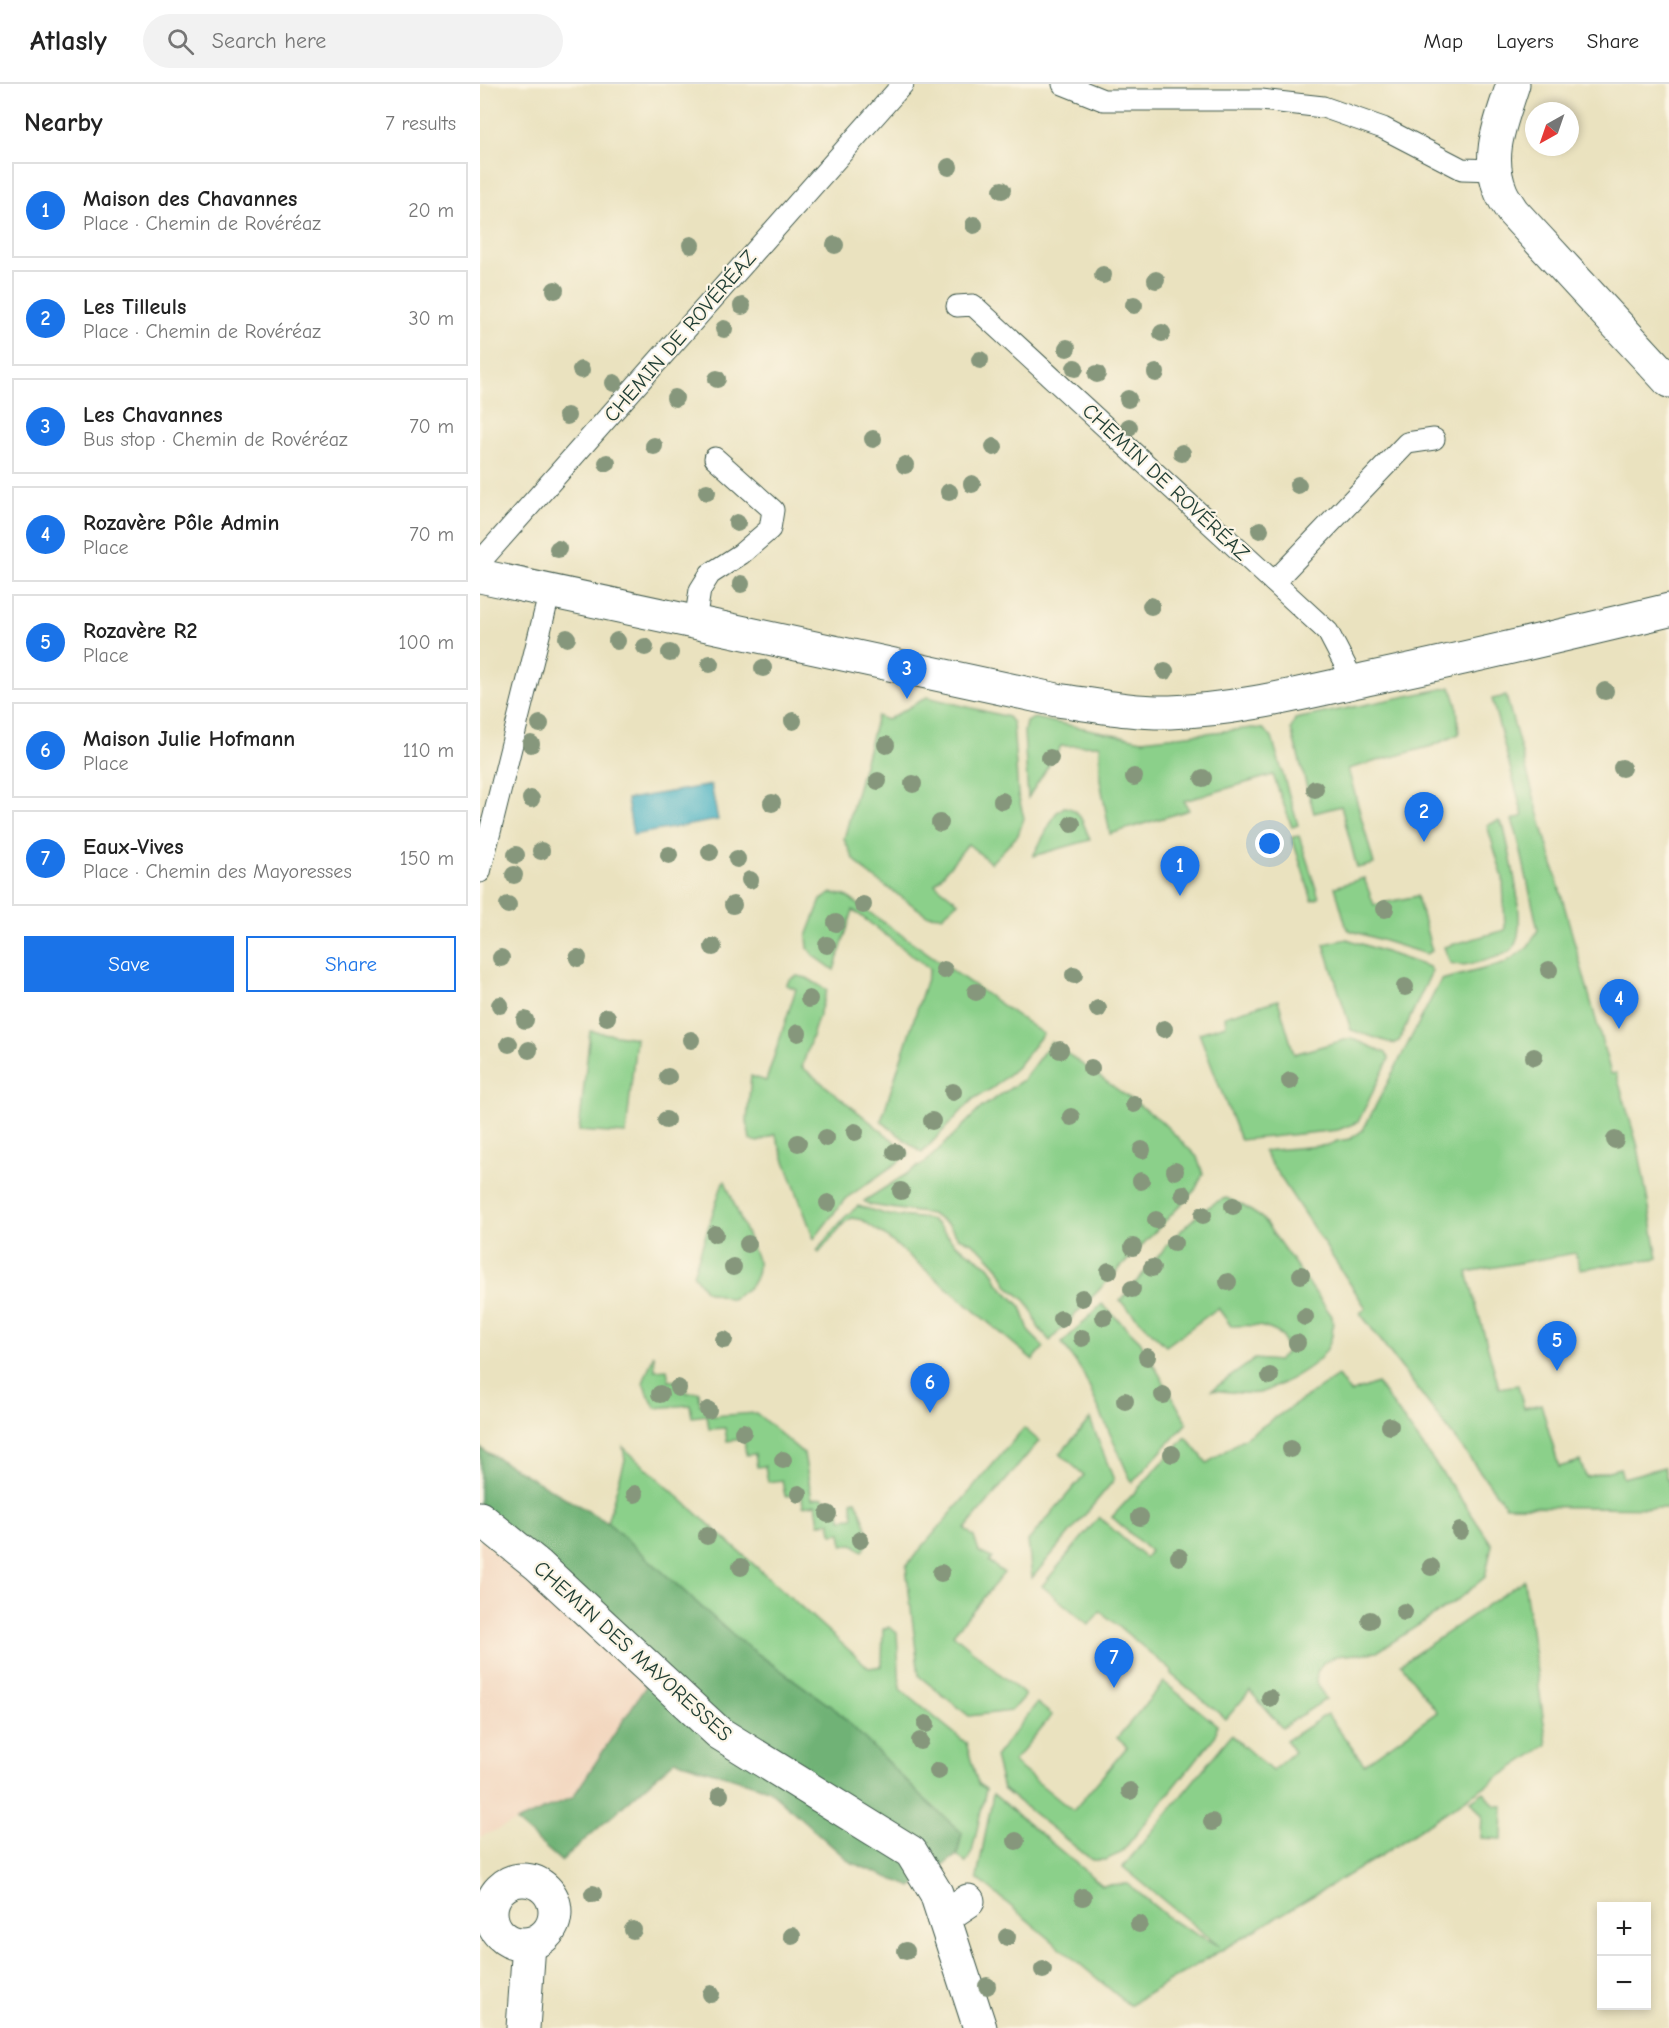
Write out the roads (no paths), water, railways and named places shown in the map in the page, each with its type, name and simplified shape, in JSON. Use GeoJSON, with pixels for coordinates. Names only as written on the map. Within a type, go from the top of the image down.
{"type":"FeatureCollection","features":[{"type":"Feature","properties":{"kind":"street"},"geometry":{"type":"LineString","coordinates":[[1513,84],[1493,148],[1495,170],[1501,192],[1513,212],[1669,381]]}},
{"type":"Feature","properties":{"kind":"street"},"geometry":{"type":"LineString","coordinates":[[480,576],[1057,700],[1109,708],[1168,712],[1254,702],[1354,682],[1669,610]]}},
{"type":"Feature","properties":{"kind":"street","name":"CHEMIN DES MAYORESSES"},"geometry":{"type":"LineString","coordinates":[[480,1518],[538,1565],[719,1732],[911,1851],[936,1893],[956,1909],[980,2028]]}},
{"type":"Feature","properties":{"kind":"street"},"geometry":{"type":"LineString","coordinates":[[523,2028],[529,1944]]}},
{"type":"Feature","properties":{"kind":"lane","name":"CHEMIN DE ROVÉRÉAZ"},"geometry":{"type":"LineString","coordinates":[[480,562],[903,84]]}},
{"type":"Feature","properties":{"kind":"lane"},"geometry":{"type":"LineString","coordinates":[[1063,84],[1103,100],[1261,100],[1323,107],[1383,128],[1462,170],[1495,170]]}},
{"type":"Feature","properties":{"kind":"lane","name":"CHEMIN DE ROVÉRÉAZ"},"geometry":{"type":"LineString","coordinates":[[957,306],[973,305],[1329,632],[1354,682]]}},
{"type":"Feature","properties":{"kind":"lane"},"geometry":{"type":"LineString","coordinates":[[1274,582],[1407,443],[1434,439]]}},
{"type":"Feature","properties":{"kind":"lane"},"geometry":{"type":"LineString","coordinates":[[695,622],[700,590],[710,574],[741,554],[770,529],[773,510],[716,459]]}},
{"type":"Feature","properties":{"kind":"lane"},"geometry":{"type":"LineString","coordinates":[[480,872],[550,591]]}},
{"type":"Feature","properties":{"kind":"water"},"geometry":{"type":"Polygon","coordinates":[[[711,785],[718,820],[633,835],[627,799],[711,785]]]}},
{"type":"Feature","properties":{"kind":"place","name":"Les Chavannes"},"geometry":{"type":"Point","coordinates":[907,699]}},
{"type":"Feature","properties":{"kind":"place","name":"Les Tilleuls"},"geometry":{"type":"Point","coordinates":[1424,842]}},
{"type":"Feature","properties":{"kind":"place","name":"Maison des Chavannes"},"geometry":{"type":"Point","coordinates":[1180,896]}},
{"type":"Feature","properties":{"kind":"place","name":"Rozavère Pôle Admin"},"geometry":{"type":"Point","coordinates":[1619,1029]}},
{"type":"Feature","properties":{"kind":"place","name":"Rozavère R2"},"geometry":{"type":"Point","coordinates":[1557,1371]}},
{"type":"Feature","properties":{"kind":"place","name":"Maison Julie Hofmann"},"geometry":{"type":"Point","coordinates":[930,1413]}},
{"type":"Feature","properties":{"kind":"place","name":"Eaux-Vives"},"geometry":{"type":"Point","coordinates":[1114,1688]}}]}
